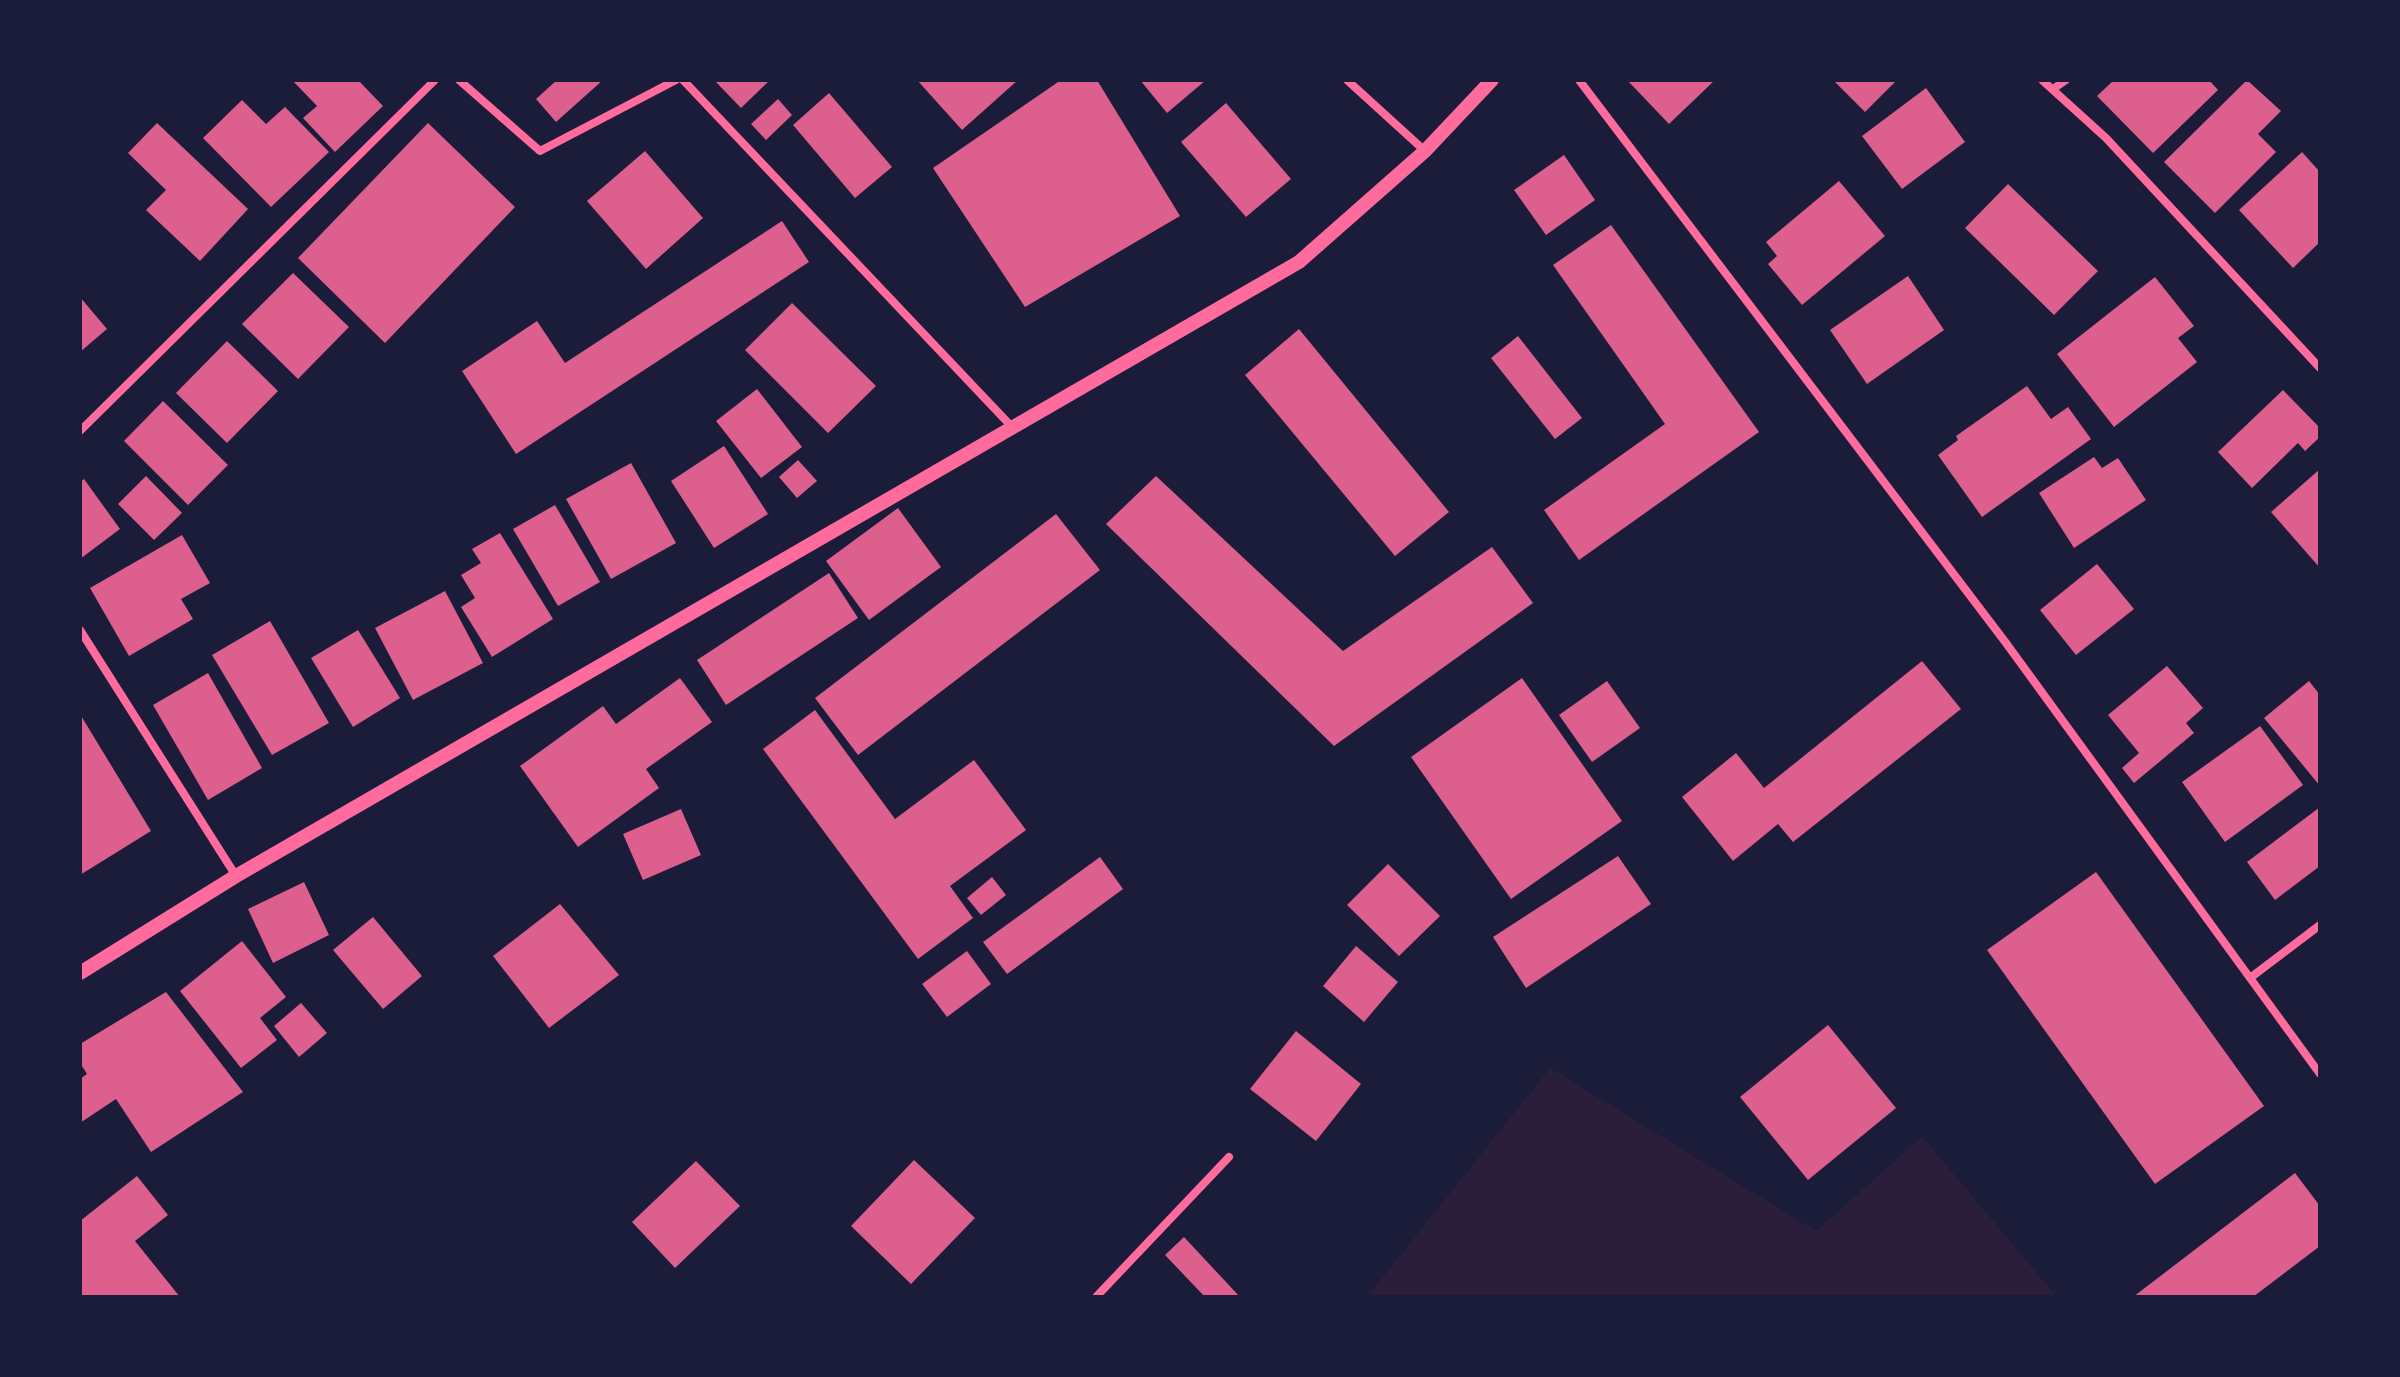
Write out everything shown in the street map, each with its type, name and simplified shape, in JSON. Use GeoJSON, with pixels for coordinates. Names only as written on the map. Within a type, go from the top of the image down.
{"type":"FeatureCollection","features":[{"type":"Feature","properties":{"kind":"street"},"geometry":{"type":"LineString","coordinates":[[80,431],[435,80]]}},
{"type":"Feature","properties":{"kind":"street"},"geometry":{"type":"LineString","coordinates":[[459,80],[540,151],[676,80]]}},
{"type":"Feature","properties":{"kind":"street"},"geometry":{"type":"LineString","coordinates":[[683,80],[1013,428]]}},
{"type":"Feature","properties":{"kind":"street"},"geometry":{"type":"LineString","coordinates":[[1347,80],[1425,151]]}},
{"type":"Feature","properties":{"kind":"street"},"geometry":{"type":"LineString","coordinates":[[80,973],[236,876],[1299,262],[1425,151],[1492,80]]}},
{"type":"Feature","properties":{"kind":"street"},"geometry":{"type":"LineString","coordinates":[[1579,80],[2006,643],[2320,1074]]}},
{"type":"Feature","properties":{"kind":"street"},"geometry":{"type":"LineString","coordinates":[[2042,80],[2106,138],[2320,368]]}},
{"type":"Feature","properties":{"kind":"street"},"geometry":{"type":"LineString","coordinates":[[2053,89],[2066,80]]}},
{"type":"Feature","properties":{"kind":"street"},"geometry":{"type":"LineString","coordinates":[[80,630],[236,876]]}},
{"type":"Feature","properties":{"kind":"street"},"geometry":{"type":"LineString","coordinates":[[2250,978],[2320,925]]}},
{"type":"Feature","properties":{"kind":"street"},"geometry":{"type":"LineString","coordinates":[[1096,1297],[1229,1157]]}},
{"type":"Feature","properties":{"kind":"shaded area"},"geometry":{"type":"Polygon","coordinates":[[[1550,1068],[1816,1231],[1922,1136],[2057,1297],[1367,1297],[1550,1068]]]}},
{"type":"Feature","properties":{"kind":"building"},"geometry":{"type":"Polygon","coordinates":[[[292,80],[358,80],[383,106],[335,152],[303,118],[317,106],[292,80]]]}},
{"type":"Feature","properties":{"kind":"building"},"geometry":{"type":"Polygon","coordinates":[[[557,80],[603,80],[556,122],[536,99],[557,80]]]}},
{"type":"Feature","properties":{"kind":"building"},"geometry":{"type":"Polygon","coordinates":[[[714,80],[770,80],[741,108],[714,80]]]}},
{"type":"Feature","properties":{"kind":"building"},"geometry":{"type":"Polygon","coordinates":[[[917,80],[1018,80],[962,130],[917,80]]]}},
{"type":"Feature","properties":{"kind":"building"},"geometry":{"type":"Polygon","coordinates":[[[1061,80],[1097,80],[1180,216],[1025,307],[933,168],[1061,80]]]}},
{"type":"Feature","properties":{"kind":"building"},"geometry":{"type":"Polygon","coordinates":[[[1140,80],[1206,80],[1167,113],[1140,80]]]}},
{"type":"Feature","properties":{"kind":"building"},"geometry":{"type":"Polygon","coordinates":[[[1627,80],[1715,80],[1669,124],[1627,80]]]}},
{"type":"Feature","properties":{"kind":"building"},"geometry":{"type":"Polygon","coordinates":[[[1833,80],[1897,80],[1865,112],[1833,80]]]}},
{"type":"Feature","properties":{"kind":"building"},"geometry":{"type":"Polygon","coordinates":[[[2114,80],[2209,80],[2218,90],[2153,153],[2097,96],[2114,80]]]}},
{"type":"Feature","properties":{"kind":"building"},"geometry":{"type":"Polygon","coordinates":[[[2247,80],[2281,111],[2258,134],[2276,152],[2215,213],[2164,162],[2247,80]]]}},
{"type":"Feature","properties":{"kind":"building"},"geometry":{"type":"Polygon","coordinates":[[[1926,88],[1965,142],[1902,189],[1862,136],[1926,88]]]}},
{"type":"Feature","properties":{"kind":"building"},"geometry":{"type":"Polygon","coordinates":[[[829,93],[892,167],[855,198],[793,125],[829,93]]]}},
{"type":"Feature","properties":{"kind":"building"},"geometry":{"type":"Polygon","coordinates":[[[778,99],[792,115],[766,140],[751,124],[778,99]]]}},
{"type":"Feature","properties":{"kind":"building"},"geometry":{"type":"Polygon","coordinates":[[[242,100],[266,124],[285,107],[329,152],[271,207],[203,138],[242,100]]]}},
{"type":"Feature","properties":{"kind":"building"},"geometry":{"type":"Polygon","coordinates":[[[1226,103],[1291,179],[1246,217],[1181,142],[1226,103]]]}},
{"type":"Feature","properties":{"kind":"building"},"geometry":{"type":"Polygon","coordinates":[[[157,123],[248,209],[200,261],[146,210],[166,190],[128,153],[157,123]]]}},
{"type":"Feature","properties":{"kind":"building"},"geometry":{"type":"Polygon","coordinates":[[[428,123],[515,207],[385,343],[298,258],[428,123]]]}},
{"type":"Feature","properties":{"kind":"building"},"geometry":{"type":"Polygon","coordinates":[[[645,151],[703,218],[646,269],[587,201],[645,151]]]}},
{"type":"Feature","properties":{"kind":"building"},"geometry":{"type":"Polygon","coordinates":[[[2302,152],[2320,172],[2320,242],[2293,268],[2239,210],[2302,152]]]}},
{"type":"Feature","properties":{"kind":"building"},"geometry":{"type":"Polygon","coordinates":[[[1564,155],[1595,200],[1546,235],[1514,190],[1564,155]]]}},
{"type":"Feature","properties":{"kind":"building"},"geometry":{"type":"Polygon","coordinates":[[[1839,181],[1885,236],[1802,305],[1768,264],[1777,256],[1766,242],[1839,181]]]}},
{"type":"Feature","properties":{"kind":"building"},"geometry":{"type":"Polygon","coordinates":[[[2008,184],[2098,271],[2054,315],[1965,228],[2008,184]]]}},
{"type":"Feature","properties":{"kind":"building"},"geometry":{"type":"Polygon","coordinates":[[[782,221],[809,262],[516,454],[462,371],[537,321],[565,363],[782,221]]]}},
{"type":"Feature","properties":{"kind":"building"},"geometry":{"type":"Polygon","coordinates":[[[1611,225],[1759,432],[1579,560],[1544,510],[1665,424],[1553,265],[1611,225]]]}},
{"type":"Feature","properties":{"kind":"building"},"geometry":{"type":"Polygon","coordinates":[[[293,273],[349,327],[298,379],[242,324],[293,273]]]}},
{"type":"Feature","properties":{"kind":"building"},"geometry":{"type":"Polygon","coordinates":[[[1908,276],[1944,330],[1867,384],[1830,330],[1908,276]]]}},
{"type":"Feature","properties":{"kind":"building"},"geometry":{"type":"Polygon","coordinates":[[[2155,277],[2194,326],[2178,338],[2197,362],[2114,427],[2057,354],[2155,277]]]}},
{"type":"Feature","properties":{"kind":"building"},"geometry":{"type":"Polygon","coordinates":[[[80,297],[107,329],[80,352],[80,297]]]}},
{"type":"Feature","properties":{"kind":"building"},"geometry":{"type":"Polygon","coordinates":[[[792,303],[876,386],[828,433],[745,350],[792,303]]]}},
{"type":"Feature","properties":{"kind":"building"},"geometry":{"type":"Polygon","coordinates":[[[1299,329],[1449,512],[1395,556],[1245,375],[1299,329]]]}},
{"type":"Feature","properties":{"kind":"building"},"geometry":{"type":"Polygon","coordinates":[[[1518,336],[1582,418],[1555,439],[1491,358],[1518,336]]]}},
{"type":"Feature","properties":{"kind":"building"},"geometry":{"type":"Polygon","coordinates":[[[227,341],[278,391],[227,443],[176,393],[227,341]]]}},
{"type":"Feature","properties":{"kind":"building"},"geometry":{"type":"Polygon","coordinates":[[[2027,386],[2051,419],[2068,407],[2091,439],[1982,517],[1938,455],[1958,440],[1956,436],[2027,386]]]}},
{"type":"Feature","properties":{"kind":"building"},"geometry":{"type":"Polygon","coordinates":[[[757,389],[802,447],[761,478],[716,421],[757,389]]]}},
{"type":"Feature","properties":{"kind":"building"},"geometry":{"type":"Polygon","coordinates":[[[2283,390],[2320,428],[2320,437],[2305,451],[2298,443],[2252,488],[2218,452],[2283,390]]]}},
{"type":"Feature","properties":{"kind":"building"},"geometry":{"type":"Polygon","coordinates":[[[163,401],[228,465],[188,505],[124,441],[163,401]]]}},
{"type":"Feature","properties":{"kind":"building"},"geometry":{"type":"Polygon","coordinates":[[[724,446],[768,514],[714,548],[671,481],[724,446]]]}},
{"type":"Feature","properties":{"kind":"building"},"geometry":{"type":"Polygon","coordinates":[[[2094,457],[2102,468],[2118,458],[2146,500],[2074,548],[2039,493],[2094,457]]]}},
{"type":"Feature","properties":{"kind":"building"},"geometry":{"type":"Polygon","coordinates":[[[798,460],[817,481],[797,498],[779,477],[798,460]]]}},
{"type":"Feature","properties":{"kind":"building"},"geometry":{"type":"Polygon","coordinates":[[[631,463],[676,543],[611,579],[566,499],[631,463]]]}},
{"type":"Feature","properties":{"kind":"building"},"geometry":{"type":"Polygon","coordinates":[[[2320,469],[2320,568],[2271,512],[2320,469]]]}},
{"type":"Feature","properties":{"kind":"building"},"geometry":{"type":"Polygon","coordinates":[[[146,476],[182,513],[154,540],[118,504],[146,476]]]}},
{"type":"Feature","properties":{"kind":"building"},"geometry":{"type":"Polygon","coordinates":[[[1156,476],[1343,651],[1492,547],[1533,603],[1334,746],[1106,524],[1156,476]]]}},
{"type":"Feature","properties":{"kind":"building"},"geometry":{"type":"Polygon","coordinates":[[[84,479],[120,529],[80,559],[80,482],[84,479]]]}},
{"type":"Feature","properties":{"kind":"building"},"geometry":{"type":"Polygon","coordinates":[[[555,505],[600,582],[558,606],[513,529],[555,505]]]}},
{"type":"Feature","properties":{"kind":"building"},"geometry":{"type":"Polygon","coordinates":[[[898,508],[941,567],[869,620],[826,561],[898,508]]]}},
{"type":"Feature","properties":{"kind":"building"},"geometry":{"type":"Polygon","coordinates":[[[1056,514],[1100,570],[858,755],[815,698],[1056,514]]]}},
{"type":"Feature","properties":{"kind":"building"},"geometry":{"type":"Polygon","coordinates":[[[500,533],[553,619],[492,657],[461,607],[475,598],[461,575],[481,563],[472,549],[500,533]]]}},
{"type":"Feature","properties":{"kind":"building"},"geometry":{"type":"Polygon","coordinates":[[[182,535],[210,583],[181,599],[193,619],[129,656],[90,588],[182,535]]]}},
{"type":"Feature","properties":{"kind":"building"},"geometry":{"type":"Polygon","coordinates":[[[2097,564],[2134,609],[2076,655],[2040,610],[2097,564]]]}},
{"type":"Feature","properties":{"kind":"building"},"geometry":{"type":"Polygon","coordinates":[[[829,573],[858,618],[726,705],[697,660],[829,573]]]}},
{"type":"Feature","properties":{"kind":"building"},"geometry":{"type":"Polygon","coordinates":[[[445,591],[483,663],[413,700],[375,628],[445,591]]]}},
{"type":"Feature","properties":{"kind":"building"},"geometry":{"type":"Polygon","coordinates":[[[270,621],[329,723],[272,755],[212,655],[270,621]]]}},
{"type":"Feature","properties":{"kind":"building"},"geometry":{"type":"Polygon","coordinates":[[[358,630],[400,698],[353,727],[311,658],[358,630]]]}},
{"type":"Feature","properties":{"kind":"building"},"geometry":{"type":"Polygon","coordinates":[[[1922,661],[1961,709],[1793,842],[1778,824],[1733,861],[1682,797],[1736,753],[1764,788],[1922,661]]]}},
{"type":"Feature","properties":{"kind":"building"},"geometry":{"type":"Polygon","coordinates":[[[2167,666],[2203,708],[2186,723],[2194,733],[2134,783],[2122,768],[2139,753],[2108,715],[2167,666]]]}},
{"type":"Feature","properties":{"kind":"building"},"geometry":{"type":"Polygon","coordinates":[[[208,673],[262,768],[208,800],[153,705],[208,673]]]}},
{"type":"Feature","properties":{"kind":"building"},"geometry":{"type":"Polygon","coordinates":[[[680,678],[712,722],[646,769],[659,788],[578,847],[520,766],[603,706],[616,724],[680,678]]]}},
{"type":"Feature","properties":{"kind":"building"},"geometry":{"type":"Polygon","coordinates":[[[1522,678],[1622,821],[1511,899],[1411,757],[1522,678]]]}},
{"type":"Feature","properties":{"kind":"building"},"geometry":{"type":"Polygon","coordinates":[[[1607,681],[1640,728],[1592,762],[1559,715],[1607,681]]]}},
{"type":"Feature","properties":{"kind":"building"},"geometry":{"type":"Polygon","coordinates":[[[2309,681],[2320,695],[2320,786],[2264,718],[2309,681]]]}},
{"type":"Feature","properties":{"kind":"building"},"geometry":{"type":"Polygon","coordinates":[[[815,710],[895,819],[974,760],[1026,830],[950,886],[973,918],[918,959],[763,749],[815,710]]]}},
{"type":"Feature","properties":{"kind":"building"},"geometry":{"type":"Polygon","coordinates":[[[80,714],[151,831],[80,875],[80,714]]]}},
{"type":"Feature","properties":{"kind":"building"},"geometry":{"type":"Polygon","coordinates":[[[2260,726],[2303,785],[2225,842],[2182,782],[2260,726]]]}},
{"type":"Feature","properties":{"kind":"building"},"geometry":{"type":"Polygon","coordinates":[[[2320,807],[2320,866],[2275,900],[2247,862],[2320,807]]]}},
{"type":"Feature","properties":{"kind":"building"},"geometry":{"type":"Polygon","coordinates":[[[681,809],[701,855],[643,880],[623,834],[681,809]]]}},
{"type":"Feature","properties":{"kind":"building"},"geometry":{"type":"Polygon","coordinates":[[[1618,856],[1651,904],[1526,988],[1493,937],[1618,856]]]}},
{"type":"Feature","properties":{"kind":"building"},"geometry":{"type":"Polygon","coordinates":[[[1100,857],[1123,889],[1007,974],[983,942],[1100,857]]]}},
{"type":"Feature","properties":{"kind":"building"},"geometry":{"type":"Polygon","coordinates":[[[1388,864],[1440,916],[1399,956],[1347,905],[1388,864]]]}},
{"type":"Feature","properties":{"kind":"building"},"geometry":{"type":"Polygon","coordinates":[[[2096,872],[2264,1106],[2155,1184],[1987,950],[2096,872]]]}},
{"type":"Feature","properties":{"kind":"building"},"geometry":{"type":"Polygon","coordinates":[[[992,877],[1006,895],[981,915],[967,898],[992,877]]]}},
{"type":"Feature","properties":{"kind":"building"},"geometry":{"type":"Polygon","coordinates":[[[304,882],[329,935],[273,963],[248,909],[304,882]]]}},
{"type":"Feature","properties":{"kind":"building"},"geometry":{"type":"Polygon","coordinates":[[[560,904],[619,975],[549,1028],[493,956],[560,904]]]}},
{"type":"Feature","properties":{"kind":"building"},"geometry":{"type":"Polygon","coordinates":[[[373,917],[422,976],[383,1009],[333,950],[373,917]]]}},
{"type":"Feature","properties":{"kind":"building"},"geometry":{"type":"Polygon","coordinates":[[[242,941],[286,997],[260,1018],[277,1040],[241,1068],[180,991],[242,941]]]}},
{"type":"Feature","properties":{"kind":"building"},"geometry":{"type":"Polygon","coordinates":[[[1356,946],[1398,982],[1364,1022],[1323,986],[1356,946]]]}},
{"type":"Feature","properties":{"kind":"building"},"geometry":{"type":"Polygon","coordinates":[[[967,951],[991,984],[947,1017],[922,984],[967,951]]]}},
{"type":"Feature","properties":{"kind":"building"},"geometry":{"type":"Polygon","coordinates":[[[166,992],[243,1092],[151,1152],[116,1099],[80,1123],[80,1079],[87,1074],[80,1063],[80,1044],[166,992]]]}},
{"type":"Feature","properties":{"kind":"building"},"geometry":{"type":"Polygon","coordinates":[[[301,1003],[327,1033],[299,1057],[274,1026],[301,1003]]]}},
{"type":"Feature","properties":{"kind":"building"},"geometry":{"type":"Polygon","coordinates":[[[1828,1025],[1896,1108],[1808,1180],[1740,1097],[1828,1025]]]}},
{"type":"Feature","properties":{"kind":"building"},"geometry":{"type":"Polygon","coordinates":[[[1296,1031],[1361,1084],[1316,1141],[1250,1089],[1296,1031]]]}},
{"type":"Feature","properties":{"kind":"building"},"geometry":{"type":"Polygon","coordinates":[[[914,1160],[975,1218],[911,1284],[851,1226],[914,1160]]]}},
{"type":"Feature","properties":{"kind":"building"},"geometry":{"type":"Polygon","coordinates":[[[696,1161],[740,1206],[675,1268],[632,1222],[696,1161]]]}},
{"type":"Feature","properties":{"kind":"building"},"geometry":{"type":"Polygon","coordinates":[[[2295,1173],[2320,1206],[2320,1246],[2253,1297],[2133,1297],[2295,1173]]]}},
{"type":"Feature","properties":{"kind":"building"},"geometry":{"type":"Polygon","coordinates":[[[137,1176],[168,1215],[135,1241],[180,1297],[80,1297],[80,1221],[137,1176]]]}},
{"type":"Feature","properties":{"kind":"building"},"geometry":{"type":"Polygon","coordinates":[[[1184,1237],[1240,1297],[1205,1297],[1165,1255],[1184,1237]]]}}]}
